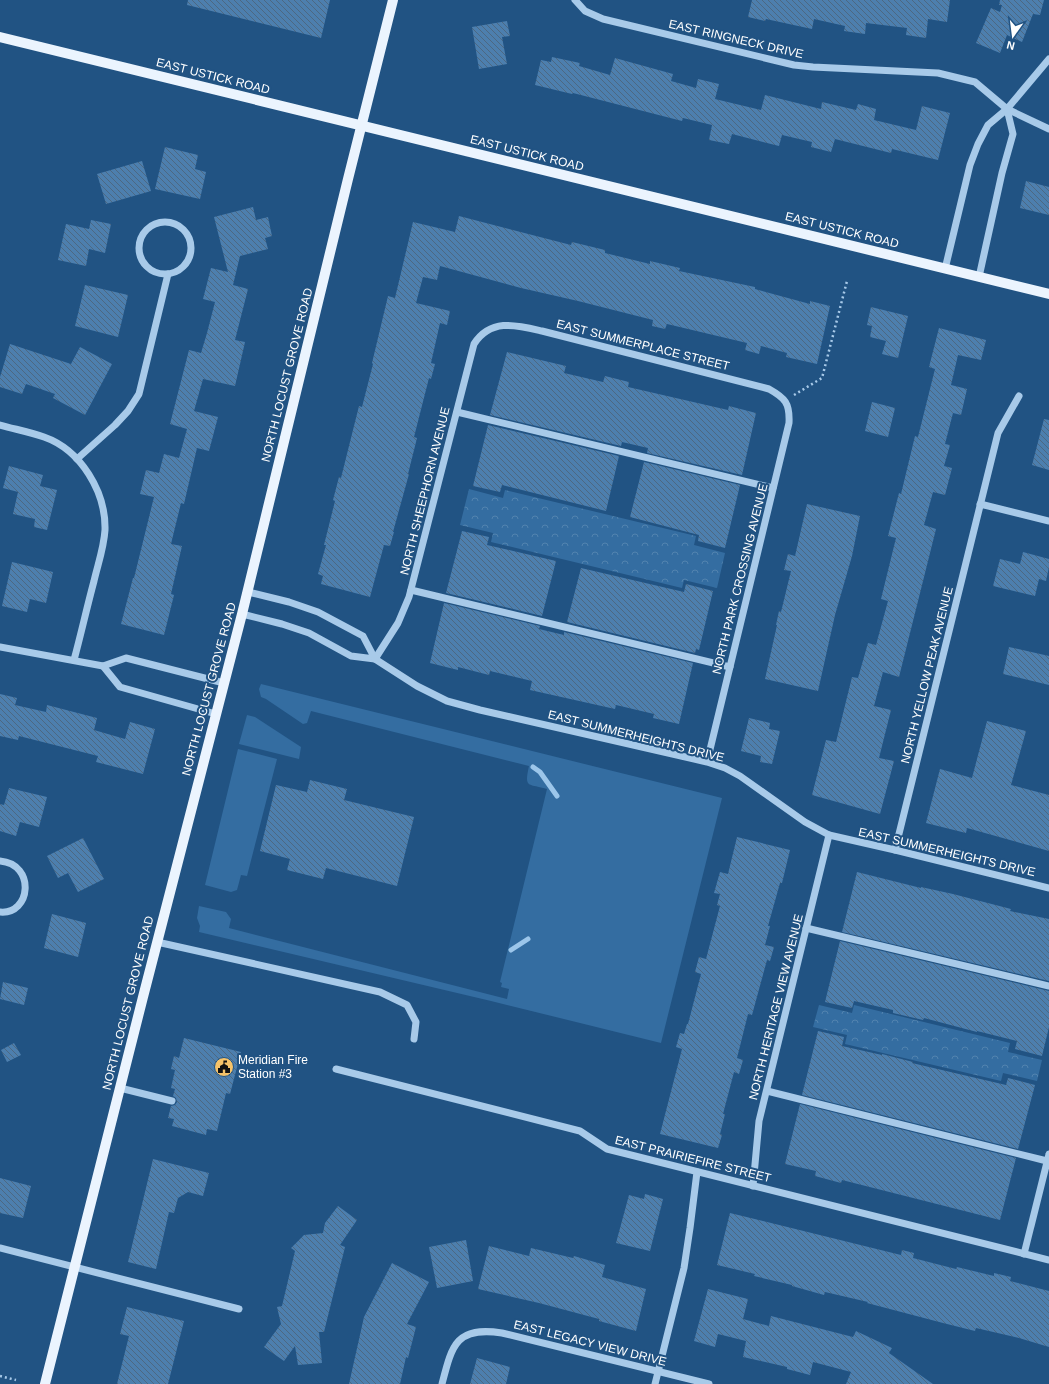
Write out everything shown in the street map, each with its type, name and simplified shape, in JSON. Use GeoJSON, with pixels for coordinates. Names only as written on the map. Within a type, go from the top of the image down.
{"type":"FeatureCollection","features":[{"type":"Feature","properties":{"kind":"main road","name":"NORTH LOCUST GROVE ROAD"},"geometry":{"type":"LineString","coordinates":[[45,1384],[157,942],[248,592],[393,0]]}},
{"type":"Feature","properties":{"kind":"main road","name":"EAST USTICK ROAD"},"geometry":{"type":"LineString","coordinates":[[0,36],[1049,294]]}},
{"type":"Feature","properties":{"kind":"street","name":"EAST RINGNECK DRIVE"},"geometry":{"type":"LineString","coordinates":[[576,0],[585,11],[603,19],[774,61],[813,67],[938,73],[975,82],[1007,109],[1049,129]]}},
{"type":"Feature","properties":{"kind":"street"},"geometry":{"type":"LineString","coordinates":[[945,269],[970,165],[978,144],[988,125],[1007,109],[1049,59]]}},
{"type":"Feature","properties":{"kind":"street"},"geometry":{"type":"LineString","coordinates":[[979,277],[1002,173],[1013,134],[1007,109]]}},
{"type":"Feature","properties":{"kind":"street"},"geometry":{"type":"LineString","coordinates":[[162,222],[172,223],[181,228],[188,235],[191,245],[190,255],[186,264],[178,270],[168,274],[158,273],[149,268],[143,260],[140,251],[140,241],[145,232],[153,225],[162,222]]}},
{"type":"Feature","properties":{"kind":"street"},"geometry":{"type":"LineString","coordinates":[[77,459],[115,425],[128,411],[139,394],[168,274]]}},
{"type":"Feature","properties":{"kind":"street","name":"EAST SUMMERPLACE STREET"},"geometry":{"type":"LineString","coordinates":[[491,329],[509,324],[542,331],[769,389],[786,401]]}},
{"type":"Feature","properties":{"kind":"street","name":"NORTH SHEEPHORN AVENUE"},"geometry":{"type":"LineString","coordinates":[[375,659],[398,623],[410,597],[474,344],[483,334],[491,329]]}},
{"type":"Feature","properties":{"kind":"street","name":"NORTH YELLOW PEAK AVENUE"},"geometry":{"type":"LineString","coordinates":[[896,850],[998,433],[1019,396]]}},
{"type":"Feature","properties":{"kind":"street","name":"NORTH PARK CROSSING AVENUE"},"geometry":{"type":"LineString","coordinates":[[707,762],[789,423],[790,410],[786,401]]}},
{"type":"Feature","properties":{"kind":"street"},"geometry":{"type":"LineString","coordinates":[[457,412],[773,488]]}},
{"type":"Feature","properties":{"kind":"street"},"geometry":{"type":"LineString","coordinates":[[0,425],[45,437],[62,446],[77,459],[89,474],[98,492],[103,510],[105,530],[102,550],[74,660]]}},
{"type":"Feature","properties":{"kind":"street"},"geometry":{"type":"LineString","coordinates":[[980,504],[1049,521]]}},
{"type":"Feature","properties":{"kind":"street"},"geometry":{"type":"LineString","coordinates":[[411,590],[730,667]]}},
{"type":"Feature","properties":{"kind":"street","name":"EAST SUMMERHEIGHTS DRIVE"},"geometry":{"type":"LineString","coordinates":[[248,592],[289,602],[318,612],[363,636],[375,659]]}},
{"type":"Feature","properties":{"kind":"street","name":"EAST SUMMERHEIGHTS DRIVE"},"geometry":{"type":"LineString","coordinates":[[242,614],[282,624],[309,633],[351,656],[375,659],[417,686],[447,701],[480,710],[707,762],[725,768],[740,776],[805,822],[829,835],[1049,888]]}},
{"type":"Feature","properties":{"kind":"street"},"geometry":{"type":"LineString","coordinates":[[0,647],[103,666],[126,658],[224,683]]}},
{"type":"Feature","properties":{"kind":"street"},"geometry":{"type":"LineString","coordinates":[[103,666],[120,688],[216,714]]}},
{"type":"Feature","properties":{"kind":"street","name":"NORTH HERITAGE VIEW AVENUE"},"geometry":{"type":"LineString","coordinates":[[753,1186],[759,1121],[829,835]]}},
{"type":"Feature","properties":{"kind":"street"},"geometry":{"type":"LineString","coordinates":[[0,861],[16,866],[22,874],[26,884],[25,894],[20,903],[13,909],[0,912]]}},
{"type":"Feature","properties":{"kind":"street"},"geometry":{"type":"LineString","coordinates":[[806,928],[1049,986]]}},
{"type":"Feature","properties":{"kind":"street"},"geometry":{"type":"LineString","coordinates":[[157,942],[380,992],[407,1005],[416,1022],[414,1039]]}},
{"type":"Feature","properties":{"kind":"street","name":"EAST PRAIRIEFIRE STREET"},"geometry":{"type":"LineString","coordinates":[[336,1069],[580,1131],[607,1149],[1049,1260]]}},
{"type":"Feature","properties":{"kind":"street"},"geometry":{"type":"LineString","coordinates":[[120,1088],[172,1101]]}},
{"type":"Feature","properties":{"kind":"street"},"geometry":{"type":"LineString","coordinates":[[767,1091],[1048,1157],[1024,1254]]}},
{"type":"Feature","properties":{"kind":"street"},"geometry":{"type":"LineString","coordinates":[[655,1384],[684,1268],[697,1172]]}},
{"type":"Feature","properties":{"kind":"street"},"geometry":{"type":"LineString","coordinates":[[0,1248],[239,1309]]}},
{"type":"Feature","properties":{"kind":"street","name":"EAST LEGACY VIEW DRIVE"},"geometry":{"type":"LineString","coordinates":[[442,1384],[449,1355],[455,1345],[466,1335],[490,1331],[709,1384]]}},
{"type":"Feature","properties":{"kind":"path"},"geometry":{"type":"LineString","coordinates":[[786,401],[822,378],[847,280]]}},
{"type":"Feature","properties":{"kind":"path"},"geometry":{"type":"LineString","coordinates":[[0,1376],[16,1380]]}},
{"type":"Feature","properties":{"kind":"green space"},"geometry":{"type":"Polygon","coordinates":[[[469,489],[503,498],[505,490],[696,536],[694,545],[725,553],[717,588],[684,580],[682,588],[491,542],[493,533],[460,525],[469,489]]]}},
{"type":"Feature","properties":{"kind":"green space"},"geometry":{"type":"Polygon","coordinates":[[[261,684],[722,798],[661,1043],[199,932],[200,926],[197,918],[199,906],[226,912],[231,919],[229,928],[507,999],[509,989],[501,987],[502,983],[500,982],[547,789],[529,784],[527,782],[529,766],[311,711],[307,723],[303,724],[261,697],[259,689],[261,684]]]}},
{"type":"Feature","properties":{"kind":"green space"},"geometry":{"type":"Polygon","coordinates":[[[247,715],[255,717],[301,747],[299,759],[239,744],[247,715]]]}},
{"type":"Feature","properties":{"kind":"green space"},"geometry":{"type":"Polygon","coordinates":[[[238,749],[277,759],[247,876],[241,875],[237,890],[231,892],[205,885],[238,749]]]}},
{"type":"Feature","properties":{"kind":"green space"},"geometry":{"type":"Polygon","coordinates":[[[819,1005],[852,1013],[854,1005],[1010,1043],[1008,1052],[1042,1060],[1037,1081],[1003,1073],[1001,1081],[845,1044],[847,1035],[813,1027],[819,1005]]]}},
{"type":"Feature","properties":{"kind":"building"},"geometry":{"type":"Polygon","coordinates":[[[188,0],[330,0],[321,38],[187,5],[188,0]]]}},
{"type":"Feature","properties":{"kind":"building"},"geometry":{"type":"Polygon","coordinates":[[[752,0],[950,0],[947,22],[928,19],[926,38],[906,35],[907,28],[866,23],[865,34],[844,31],[845,26],[814,19],[812,29],[766,19],[765,21],[748,17],[752,0]]]}},
{"type":"Feature","properties":{"kind":"building"},"geometry":{"type":"Polygon","coordinates":[[[1000,0],[1044,0],[1040,15],[1033,14],[1022,42],[1007,35],[1000,53],[976,43],[991,8],[1000,12],[1002,5],[999,5],[1000,0]]]}},
{"type":"Feature","properties":{"kind":"building"},"geometry":{"type":"Polygon","coordinates":[[[507,21],[510,36],[502,37],[507,64],[479,69],[472,27],[507,21]]]}},
{"type":"Feature","properties":{"kind":"building"},"geometry":{"type":"Polygon","coordinates":[[[552,57],[580,63],[579,66],[610,75],[615,58],[673,74],[671,81],[696,88],[698,79],[719,84],[715,99],[761,110],[765,95],[821,109],[822,102],[856,110],[858,104],[876,109],[874,120],[916,130],[922,106],[950,113],[938,160],[892,149],[891,153],[835,139],[831,152],[811,147],[812,142],[782,135],[779,146],[732,134],[729,144],[709,140],[712,125],[683,118],[682,121],[573,93],[535,85],[541,60],[551,62],[552,57]]]}},
{"type":"Feature","properties":{"kind":"building"},"geometry":{"type":"Polygon","coordinates":[[[165,147],[198,155],[195,169],[206,172],[200,199],[155,189],[165,147]]]}},
{"type":"Feature","properties":{"kind":"building"},"geometry":{"type":"Polygon","coordinates":[[[142,161],[151,191],[106,204],[97,174],[142,161]]]}},
{"type":"Feature","properties":{"kind":"building"},"geometry":{"type":"Polygon","coordinates":[[[1026,181],[1049,187],[1049,215],[1020,208],[1026,181]]]}},
{"type":"Feature","properties":{"kind":"building"},"geometry":{"type":"Polygon","coordinates":[[[253,207],[256,220],[268,217],[272,236],[265,238],[268,249],[240,256],[233,285],[248,289],[235,340],[245,342],[235,386],[203,379],[194,411],[218,417],[209,451],[197,448],[184,504],[181,503],[171,544],[182,546],[171,594],[174,595],[164,635],[121,624],[154,497],[140,494],[146,470],[159,473],[164,454],[179,458],[187,429],[170,424],[189,350],[201,353],[207,333],[215,302],[203,299],[211,268],[228,272],[214,217],[253,207]]]}},
{"type":"Feature","properties":{"kind":"building"},"geometry":{"type":"Polygon","coordinates":[[[459,216],[571,245],[572,242],[605,250],[605,253],[650,264],[650,261],[680,268],[679,271],[755,287],[755,289],[810,304],[810,301],[830,306],[817,364],[786,357],[787,353],[761,346],[759,354],[745,350],[747,343],[667,324],[665,329],[652,326],[653,320],[521,288],[440,266],[437,280],[423,277],[416,303],[450,311],[447,325],[440,323],[431,363],[435,364],[431,379],[429,378],[414,437],[417,438],[390,546],[384,545],[370,597],[321,584],[323,576],[318,574],[326,545],[324,545],[335,501],[333,500],[339,477],[341,478],[359,406],[362,407],[388,296],[395,298],[413,222],[455,232],[459,216]]]}},
{"type":"Feature","properties":{"kind":"building"},"geometry":{"type":"Polygon","coordinates":[[[91,220],[111,224],[105,253],[89,249],[86,266],[58,260],[66,224],[89,229],[91,220]]]}},
{"type":"Feature","properties":{"kind":"building"},"geometry":{"type":"Polygon","coordinates":[[[85,285],[128,295],[118,337],[75,326],[85,285]]]}},
{"type":"Feature","properties":{"kind":"building"},"geometry":{"type":"Polygon","coordinates":[[[871,307],[908,316],[898,358],[882,354],[886,341],[870,337],[872,326],[867,325],[871,307]]]}},
{"type":"Feature","properties":{"kind":"building"},"geometry":{"type":"Polygon","coordinates":[[[939,328],[986,340],[981,360],[958,355],[951,385],[967,389],[961,415],[953,413],[945,444],[950,445],[944,466],[952,468],[945,495],[933,492],[924,525],[936,529],[899,677],[883,672],[874,706],[891,710],[879,758],[894,761],[880,814],[812,795],[826,740],[836,742],[852,677],[858,678],[868,643],[876,645],[888,601],[881,599],[896,538],[888,536],[899,493],[901,494],[915,436],[918,437],[935,369],[929,367],[939,328]]]}},
{"type":"Feature","properties":{"kind":"building"},"geometry":{"type":"Polygon","coordinates":[[[10,344],[71,364],[80,347],[112,364],[85,415],[53,398],[55,394],[26,384],[22,394],[0,387],[0,377],[10,344]]]}},
{"type":"Feature","properties":{"kind":"building"},"geometry":{"type":"Polygon","coordinates":[[[507,352],[566,366],[564,373],[603,382],[605,376],[629,382],[628,387],[728,410],[729,406],[756,413],[742,475],[647,453],[648,448],[622,442],[621,446],[490,415],[507,352]]]}},
{"type":"Feature","properties":{"kind":"building"},"geometry":{"type":"Polygon","coordinates":[[[872,402],[895,408],[888,437],[865,431],[872,402]]]}},
{"type":"Feature","properties":{"kind":"building"},"geometry":{"type":"Polygon","coordinates":[[[1044,419],[1049,420],[1049,470],[1032,465],[1044,419]]]}},
{"type":"Feature","properties":{"kind":"building"},"geometry":{"type":"Polygon","coordinates":[[[488,425],[619,456],[606,511],[502,485],[500,492],[473,486],[488,425]]]}},
{"type":"Feature","properties":{"kind":"building"},"geometry":{"type":"Polygon","coordinates":[[[644,462],[740,485],[725,548],[698,541],[699,535],[630,517],[644,462]]]}},
{"type":"Feature","properties":{"kind":"building"},"geometry":{"type":"Polygon","coordinates":[[[9,466],[43,475],[40,486],[57,490],[47,530],[34,527],[35,519],[13,514],[18,492],[3,488],[9,466]]]}},
{"type":"Feature","properties":{"kind":"building"},"geometry":{"type":"Polygon","coordinates":[[[807,504],[860,516],[852,556],[835,615],[818,691],[765,679],[779,611],[781,612],[791,571],[784,570],[788,554],[795,556],[807,504]]]}},
{"type":"Feature","properties":{"kind":"building"},"geometry":{"type":"Polygon","coordinates":[[[462,531],[489,537],[487,545],[556,561],[542,616],[446,593],[462,531]]]}},
{"type":"Feature","properties":{"kind":"building"},"geometry":{"type":"Polygon","coordinates":[[[1023,552],[1049,559],[1046,581],[1039,579],[1035,596],[993,586],[1000,559],[1020,564],[1023,552]]]}},
{"type":"Feature","properties":{"kind":"building"},"geometry":{"type":"Polygon","coordinates":[[[12,562],[53,572],[46,603],[30,599],[27,612],[2,606],[12,562]]]}},
{"type":"Feature","properties":{"kind":"building"},"geometry":{"type":"Polygon","coordinates":[[[581,568],[684,592],[686,584],[713,591],[699,650],[696,649],[695,653],[567,622],[581,568]]]}},
{"type":"Feature","properties":{"kind":"building"},"geometry":{"type":"Polygon","coordinates":[[[444,603],[540,626],[539,629],[564,635],[564,632],[693,663],[679,724],[653,718],[654,714],[616,705],[615,709],[530,690],[532,681],[490,671],[489,675],[458,667],[458,670],[430,663],[444,603]]]}},
{"type":"Feature","properties":{"kind":"building"},"geometry":{"type":"Polygon","coordinates":[[[1009,647],[1049,656],[1049,685],[1003,674],[1009,647]]]}},
{"type":"Feature","properties":{"kind":"building"},"geometry":{"type":"Polygon","coordinates":[[[0,694],[17,698],[15,705],[46,712],[47,705],[97,718],[94,730],[125,739],[130,722],[155,729],[143,774],[96,762],[98,756],[19,736],[18,740],[0,736],[0,694]]]}},
{"type":"Feature","properties":{"kind":"building"},"geometry":{"type":"Polygon","coordinates":[[[749,718],[770,723],[769,729],[780,731],[772,764],[760,762],[761,756],[741,751],[749,718]]]}},
{"type":"Feature","properties":{"kind":"building"},"geometry":{"type":"Polygon","coordinates":[[[987,721],[1026,731],[1011,785],[1049,795],[1049,851],[967,828],[966,833],[926,823],[940,769],[972,778],[987,721]]]}},
{"type":"Feature","properties":{"kind":"building"},"geometry":{"type":"Polygon","coordinates":[[[310,780],[347,789],[344,800],[414,817],[397,886],[326,868],[323,879],[287,870],[290,859],[260,851],[276,785],[307,792],[310,780]]]}},
{"type":"Feature","properties":{"kind":"building"},"geometry":{"type":"Polygon","coordinates":[[[9,788],[47,797],[39,827],[20,822],[16,836],[0,831],[0,804],[4,805],[9,788]]]}},
{"type":"Feature","properties":{"kind":"building"},"geometry":{"type":"Polygon","coordinates":[[[737,837],[790,850],[782,883],[780,883],[768,926],[770,926],[765,945],[774,947],[770,961],[767,960],[752,1015],[748,1014],[737,1058],[743,1060],[739,1074],[734,1072],[723,1114],[725,1114],[720,1134],[722,1135],[718,1148],[660,1134],[682,1049],[676,1047],[680,1033],[684,1034],[688,1024],[701,974],[695,972],[699,957],[706,959],[720,906],[717,905],[720,894],[714,893],[720,872],[728,874],[737,837]]]}},
{"type":"Feature","properties":{"kind":"building"},"geometry":{"type":"Polygon","coordinates":[[[83,838],[104,879],[78,892],[68,873],[58,878],[47,856],[83,838]]]}},
{"type":"Feature","properties":{"kind":"building"},"geometry":{"type":"Polygon","coordinates":[[[857,872],[921,888],[953,894],[1011,909],[1010,911],[1049,919],[1049,981],[842,932],[857,872]]]}},
{"type":"Feature","properties":{"kind":"building"},"geometry":{"type":"Polygon","coordinates":[[[52,914],[86,923],[78,957],[44,948],[52,914]]]}},
{"type":"Feature","properties":{"kind":"building"},"geometry":{"type":"Polygon","coordinates":[[[840,941],[1049,991],[1049,1027],[1042,1056],[1015,1049],[1017,1041],[924,1018],[923,1020],[893,1013],[893,1010],[854,1001],[852,1008],[825,1002],[840,941]]]}},
{"type":"Feature","properties":{"kind":"building"},"geometry":{"type":"Polygon","coordinates":[[[3,982],[28,988],[24,1005],[0,999],[3,982]]]}},
{"type":"Feature","properties":{"kind":"building"},"geometry":{"type":"Polygon","coordinates":[[[818,1031],[844,1037],[842,1046],[882,1054],[913,1062],[912,1063],[1006,1085],[1008,1078],[1035,1085],[1018,1149],[802,1095],[818,1031]]]}},
{"type":"Feature","properties":{"kind":"building"},"geometry":{"type":"Polygon","coordinates":[[[184,1038],[241,1052],[230,1094],[226,1093],[217,1131],[207,1129],[206,1135],[172,1126],[174,1119],[168,1118],[171,1106],[175,1105],[177,1102],[176,1098],[173,1096],[175,1089],[171,1088],[175,1070],[171,1069],[174,1056],[179,1058],[184,1038]]]}},
{"type":"Feature","properties":{"kind":"building"},"geometry":{"type":"Polygon","coordinates":[[[14,1043],[21,1055],[7,1062],[1,1050],[14,1043]]]}},
{"type":"Feature","properties":{"kind":"building"},"geometry":{"type":"Polygon","coordinates":[[[800,1104],[1016,1158],[1000,1220],[842,1180],[841,1183],[815,1176],[816,1171],[785,1164],[800,1104]]]}},
{"type":"Feature","properties":{"kind":"building"},"geometry":{"type":"Polygon","coordinates":[[[153,1159],[209,1173],[203,1196],[188,1192],[178,1198],[174,1213],[169,1212],[156,1269],[128,1262],[153,1159]]]}},
{"type":"Feature","properties":{"kind":"building"},"geometry":{"type":"Polygon","coordinates":[[[0,1178],[31,1186],[23,1218],[0,1213],[0,1178]]]}},
{"type":"Feature","properties":{"kind":"building"},"geometry":{"type":"Polygon","coordinates":[[[645,1194],[663,1199],[650,1251],[616,1243],[629,1195],[644,1199],[645,1194]]]}},
{"type":"Feature","properties":{"kind":"building"},"geometry":{"type":"Polygon","coordinates":[[[338,1206],[357,1220],[340,1245],[345,1247],[324,1332],[319,1332],[322,1363],[298,1365],[295,1346],[284,1361],[264,1347],[281,1324],[277,1307],[282,1306],[295,1251],[291,1248],[304,1235],[323,1233],[325,1223],[338,1206]]]}},
{"type":"Feature","properties":{"kind":"building"},"geometry":{"type":"Polygon","coordinates":[[[730,1213],[901,1255],[902,1250],[914,1253],[913,1258],[956,1269],[957,1267],[994,1276],[994,1273],[1011,1277],[1010,1281],[1049,1291],[1049,1347],[976,1328],[975,1331],[825,1292],[824,1295],[792,1285],[754,1276],[755,1274],[717,1265],[730,1213]]]}},
{"type":"Feature","properties":{"kind":"building"},"geometry":{"type":"Polygon","coordinates":[[[466,1240],[473,1281],[437,1288],[429,1247],[466,1240]]]}},
{"type":"Feature","properties":{"kind":"building"},"geometry":{"type":"Polygon","coordinates":[[[489,1246],[529,1256],[531,1248],[573,1258],[574,1256],[605,1265],[602,1277],[646,1289],[636,1331],[599,1321],[599,1319],[539,1303],[478,1289],[489,1246]]]}},
{"type":"Feature","properties":{"kind":"building"},"geometry":{"type":"Polygon","coordinates":[[[392,1263],[429,1282],[407,1324],[416,1327],[408,1358],[406,1357],[400,1384],[349,1384],[364,1317],[392,1263]]]}},
{"type":"Feature","properties":{"kind":"building"},"geometry":{"type":"Polygon","coordinates":[[[708,1289],[748,1299],[743,1319],[769,1326],[771,1316],[853,1337],[856,1331],[892,1348],[889,1353],[933,1384],[846,1384],[851,1372],[813,1362],[810,1375],[787,1369],[787,1367],[743,1357],[746,1341],[718,1334],[715,1347],[694,1341],[708,1289]]]}},
{"type":"Feature","properties":{"kind":"building"},"geometry":{"type":"Polygon","coordinates":[[[127,1307],[184,1321],[168,1384],[117,1384],[129,1336],[120,1334],[127,1307]]]}},
{"type":"Feature","properties":{"kind":"building"},"geometry":{"type":"Polygon","coordinates":[[[477,1358],[510,1367],[506,1384],[470,1384],[477,1358]]]}},
{"type":"Feature","properties":{"kind":"waterway"},"geometry":{"type":"LineString","coordinates":[[533,767],[540,772],[557,796]]}},
{"type":"Feature","properties":{"kind":"waterway"},"geometry":{"type":"LineString","coordinates":[[511,950],[528,939]]}},
{"type":"Feature","properties":{"kind":"place","name":"Meridian Fire Station #3"},"geometry":{"type":"Point","coordinates":[224,1067]}}]}
